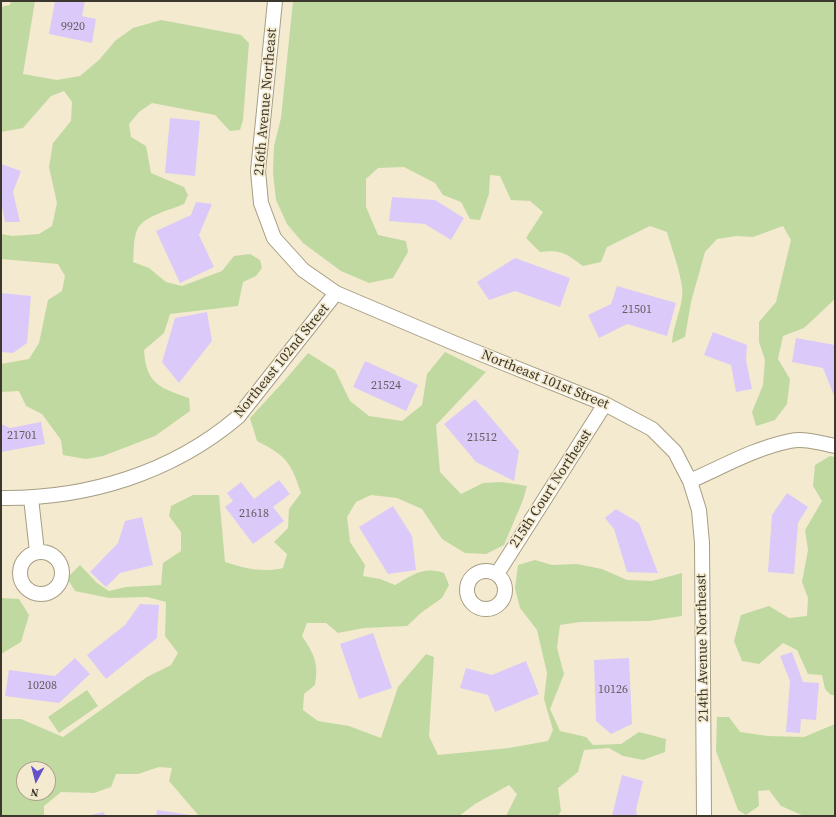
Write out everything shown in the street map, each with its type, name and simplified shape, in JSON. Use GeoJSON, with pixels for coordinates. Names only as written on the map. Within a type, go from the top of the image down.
{"type":"FeatureCollection","features":[{"type":"Feature","properties":{"kind":"street","name":"216th Avenue Northeast"},"geometry":{"type":"LineString","coordinates":[[275,1],[258,171],[261,203],[274,238],[303,270],[336,293],[376,309]]}},
{"type":"Feature","properties":{"kind":"street","name":"Northeast 102nd Street"},"geometry":{"type":"LineString","coordinates":[[1,498],[31,498],[76,492],[110,485],[142,474],[187,454],[218,434],[238,417],[336,293]]}},
{"type":"Feature","properties":{"kind":"street","name":"Northeast 101st Street"},"geometry":{"type":"LineString","coordinates":[[376,309],[454,343],[605,404],[652,429],[675,452],[690,481]]}},
{"type":"Feature","properties":{"kind":"street","name":"215th Court Northeast"},"geometry":{"type":"LineString","coordinates":[[497,574],[605,404]]}},
{"type":"Feature","properties":{"kind":"street"},"geometry":{"type":"LineString","coordinates":[[690,481],[759,450],[790,441],[810,440],[835,446]]}},
{"type":"Feature","properties":{"kind":"street","name":"214th Avenue Northeast"},"geometry":{"type":"LineString","coordinates":[[690,481],[699,510],[702,543],[704,816]]}},
{"type":"Feature","properties":{"kind":"street"},"geometry":{"type":"LineString","coordinates":[[31,498],[37,552]]}},
{"type":"Feature","properties":{"kind":"green space"},"geometry":{"type":"Polygon","coordinates":[[[11,1],[35,1],[23,74],[57,80],[80,76],[99,60],[115,41],[133,28],[161,20],[241,35],[249,43],[243,120],[240,130],[230,131],[215,115],[152,103],[139,112],[129,124],[131,137],[146,146],[151,173],[184,187],[188,195],[184,204],[159,213],[142,223],[136,232],[134,240],[133,262],[149,268],[166,282],[182,286],[222,271],[234,256],[250,254],[260,260],[262,268],[256,276],[243,282],[238,306],[170,314],[164,333],[144,350],[145,361],[151,377],[156,383],[170,391],[189,398],[190,411],[155,436],[103,456],[86,459],[63,455],[61,440],[42,414],[26,406],[19,391],[1,392],[1,364],[29,359],[39,343],[48,300],[62,291],[65,276],[58,264],[1,259],[1,234],[12,236],[39,234],[52,226],[57,203],[49,167],[53,143],[71,121],[72,102],[64,91],[51,96],[23,128],[1,132],[1,7],[10,5],[11,1]]]}},
{"type":"Feature","properties":{"kind":"green space"},"geometry":{"type":"Polygon","coordinates":[[[293,1],[835,1],[835,299],[804,328],[783,336],[778,359],[790,379],[787,404],[775,420],[756,426],[752,412],[763,385],[765,360],[759,342],[759,322],[776,302],[791,240],[783,226],[753,237],[736,236],[717,239],[705,252],[691,302],[685,337],[672,343],[681,304],[682,291],[680,274],[667,232],[650,226],[607,247],[601,262],[583,266],[564,253],[554,251],[540,252],[526,238],[543,212],[530,201],[511,200],[500,176],[490,175],[489,194],[480,220],[470,219],[461,202],[443,195],[435,183],[404,167],[378,168],[366,179],[366,207],[378,235],[406,241],[408,252],[393,278],[369,283],[341,271],[303,243],[287,224],[276,200],[273,173],[274,146],[281,118],[293,1]]]}},
{"type":"Feature","properties":{"kind":"green space"},"geometry":{"type":"Polygon","coordinates":[[[445,352],[486,372],[436,425],[440,472],[461,494],[483,483],[502,482],[527,486],[523,500],[504,545],[486,554],[465,553],[442,539],[422,509],[397,498],[371,495],[356,502],[347,517],[350,542],[365,565],[363,576],[380,579],[395,585],[424,571],[437,571],[444,573],[449,585],[442,598],[422,612],[407,626],[364,628],[338,633],[326,623],[307,623],[302,636],[310,648],[314,659],[316,665],[316,677],[315,685],[304,694],[303,710],[318,721],[349,726],[381,738],[398,687],[426,654],[434,657],[429,736],[438,755],[509,748],[548,741],[553,730],[544,699],[547,673],[537,630],[520,608],[515,588],[518,565],[535,560],[552,565],[577,564],[602,569],[627,580],[652,581],[682,573],[682,616],[649,621],[580,622],[560,625],[557,648],[564,674],[550,709],[560,731],[586,737],[593,745],[621,744],[639,732],[666,739],[665,752],[643,760],[623,756],[609,748],[584,750],[578,772],[558,788],[561,811],[558,816],[506,816],[517,794],[509,785],[475,804],[459,816],[199,816],[169,781],[172,768],[159,767],[138,774],[116,774],[111,787],[94,793],[61,792],[56,796],[56,761],[16,761],[16,801],[50,801],[44,806],[44,816],[1,816],[1,719],[21,719],[63,737],[147,677],[171,665],[178,653],[165,636],[166,602],[147,597],[109,598],[75,591],[67,578],[80,565],[97,583],[109,591],[126,587],[161,585],[163,563],[181,551],[181,532],[169,516],[171,506],[193,495],[219,495],[225,562],[246,568],[261,570],[283,568],[287,554],[274,542],[288,528],[289,509],[301,493],[294,474],[286,461],[275,451],[257,441],[250,418],[308,353],[335,370],[350,401],[369,416],[402,421],[422,405],[427,374],[445,352]]]}},
{"type":"Feature","properties":{"kind":"green space"},"geometry":{"type":"Polygon","coordinates":[[[830,456],[835,457],[835,695],[831,695],[825,689],[822,675],[808,674],[797,650],[783,643],[759,664],[742,661],[734,641],[741,615],[769,606],[789,618],[807,616],[808,598],[802,582],[808,550],[805,530],[822,501],[813,486],[815,465],[830,456]]]}},
{"type":"Feature","properties":{"kind":"green space"},"geometry":{"type":"Polygon","coordinates":[[[1,598],[19,599],[29,615],[21,642],[1,654],[1,598]]]}},
{"type":"Feature","properties":{"kind":"green space"},"geometry":{"type":"Polygon","coordinates":[[[87,690],[98,706],[59,733],[48,717],[87,690]]]}},
{"type":"Feature","properties":{"kind":"green space"},"geometry":{"type":"Polygon","coordinates":[[[717,717],[729,717],[740,732],[768,736],[804,737],[835,724],[835,816],[804,816],[781,806],[769,790],[758,791],[759,806],[746,815],[738,810],[716,751],[717,717]]]}},
{"type":"Feature","properties":{"kind":"building"},"geometry":{"type":"Polygon","coordinates":[[[55,1],[85,1],[82,16],[96,19],[92,43],[49,34],[55,1]]]}},
{"type":"Feature","properties":{"kind":"building"},"geometry":{"type":"Polygon","coordinates":[[[170,118],[200,121],[195,176],[165,173],[170,118]]]}},
{"type":"Feature","properties":{"kind":"building"},"geometry":{"type":"Polygon","coordinates":[[[1,164],[21,171],[13,192],[20,222],[5,222],[1,201],[1,164]]]}},
{"type":"Feature","properties":{"kind":"building"},"geometry":{"type":"Polygon","coordinates":[[[392,197],[435,200],[464,218],[451,240],[425,224],[389,221],[392,197]]]}},
{"type":"Feature","properties":{"kind":"building"},"geometry":{"type":"Polygon","coordinates":[[[196,202],[212,204],[199,235],[214,267],[180,283],[156,231],[191,215],[196,202]]]}},
{"type":"Feature","properties":{"kind":"building"},"geometry":{"type":"Polygon","coordinates":[[[515,258],[570,278],[560,307],[515,291],[489,300],[477,282],[515,258]]]}},
{"type":"Feature","properties":{"kind":"building"},"geometry":{"type":"Polygon","coordinates":[[[617,286],[676,303],[667,336],[627,324],[599,338],[588,315],[611,304],[617,286]]]}},
{"type":"Feature","properties":{"kind":"building"},"geometry":{"type":"Polygon","coordinates":[[[1,293],[31,296],[27,343],[13,353],[1,352],[1,293]]]}},
{"type":"Feature","properties":{"kind":"building"},"geometry":{"type":"Polygon","coordinates":[[[207,312],[212,341],[179,383],[162,362],[175,318],[207,312]]]}},
{"type":"Feature","properties":{"kind":"building"},"geometry":{"type":"Polygon","coordinates":[[[713,332],[747,345],[746,360],[752,389],[736,392],[731,365],[704,355],[713,332]]]}},
{"type":"Feature","properties":{"kind":"building"},"geometry":{"type":"Polygon","coordinates":[[[796,338],[835,345],[835,398],[823,368],[792,362],[796,338]]]}},
{"type":"Feature","properties":{"kind":"building"},"geometry":{"type":"Polygon","coordinates":[[[365,361],[418,385],[406,411],[353,387],[365,361]]]}},
{"type":"Feature","properties":{"kind":"building"},"geometry":{"type":"Polygon","coordinates":[[[475,399],[519,451],[514,481],[476,462],[444,424],[475,399]]]}},
{"type":"Feature","properties":{"kind":"building"},"geometry":{"type":"Polygon","coordinates":[[[41,422],[45,444],[1,452],[1,424],[10,428],[41,422]]]}},
{"type":"Feature","properties":{"kind":"building"},"geometry":{"type":"Polygon","coordinates":[[[279,480],[290,494],[273,507],[284,521],[253,544],[225,507],[233,501],[227,493],[241,482],[254,499],[279,480]]]}},
{"type":"Feature","properties":{"kind":"building"},"geometry":{"type":"Polygon","coordinates":[[[787,493],[808,507],[798,523],[794,574],[768,572],[772,515],[787,493]]]}},
{"type":"Feature","properties":{"kind":"building"},"geometry":{"type":"Polygon","coordinates":[[[393,506],[412,536],[416,570],[388,574],[359,527],[393,506]]]}},
{"type":"Feature","properties":{"kind":"building"},"geometry":{"type":"Polygon","coordinates":[[[616,509],[639,523],[658,573],[627,572],[614,529],[605,518],[616,509]]]}},
{"type":"Feature","properties":{"kind":"building"},"geometry":{"type":"Polygon","coordinates":[[[142,517],[153,565],[120,573],[106,587],[90,572],[118,543],[125,521],[142,517]]]}},
{"type":"Feature","properties":{"kind":"building"},"geometry":{"type":"Polygon","coordinates":[[[140,604],[159,605],[157,638],[106,679],[87,655],[125,625],[140,604]]]}},
{"type":"Feature","properties":{"kind":"building"},"geometry":{"type":"Polygon","coordinates":[[[373,633],[392,688],[359,699],[340,644],[373,633]]]}},
{"type":"Feature","properties":{"kind":"building"},"geometry":{"type":"Polygon","coordinates":[[[792,652],[803,682],[819,683],[816,720],[801,719],[800,733],[786,732],[790,681],[780,656],[792,652]]]}},
{"type":"Feature","properties":{"kind":"building"},"geometry":{"type":"Polygon","coordinates":[[[75,658],[90,674],[59,703],[5,696],[9,670],[55,676],[75,658]]]}},
{"type":"Feature","properties":{"kind":"building"},"geometry":{"type":"Polygon","coordinates":[[[629,658],[632,724],[611,734],[596,721],[594,660],[629,658]]]}},
{"type":"Feature","properties":{"kind":"building"},"geometry":{"type":"Polygon","coordinates":[[[526,661],[539,694],[495,712],[488,695],[460,688],[466,668],[492,675],[526,661]]]}},
{"type":"Feature","properties":{"kind":"building"},"geometry":{"type":"Polygon","coordinates":[[[622,775],[643,781],[636,810],[637,816],[612,816],[622,775]]]}},
{"type":"Feature","properties":{"kind":"building"},"geometry":{"type":"Polygon","coordinates":[[[157,810],[191,815],[191,816],[156,816],[157,810]]]}},
{"type":"Feature","properties":{"kind":"building"},"geometry":{"type":"Polygon","coordinates":[[[104,812],[105,816],[91,815],[104,812]]]}}]}
